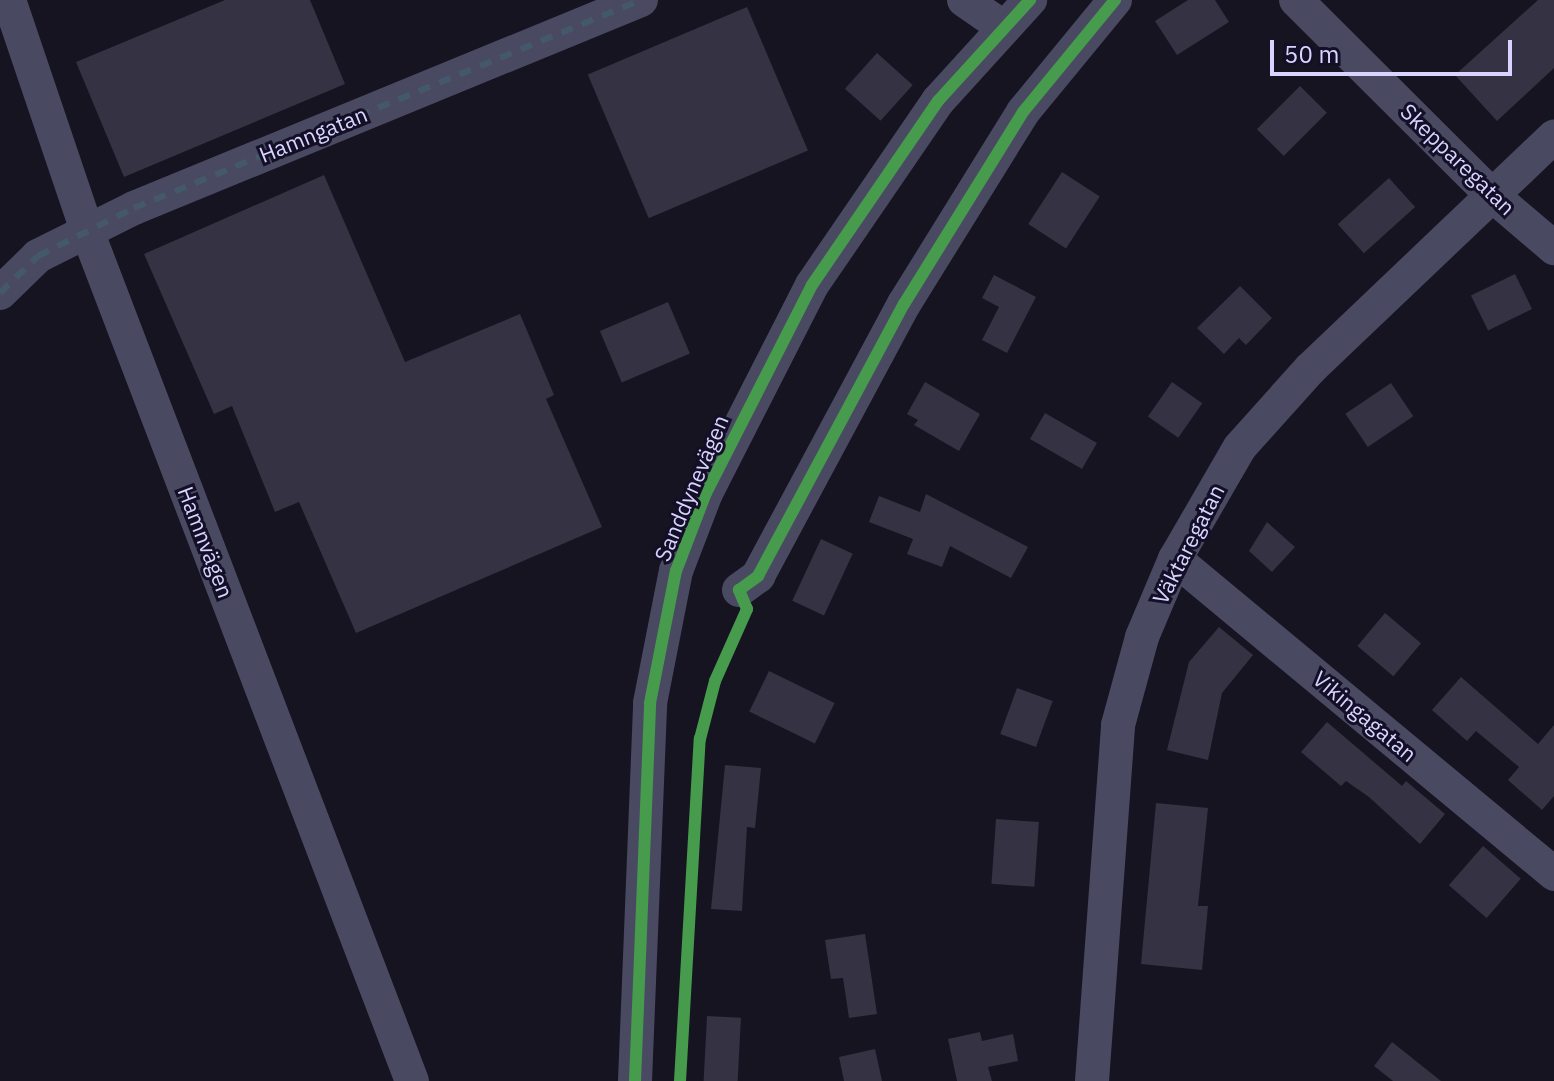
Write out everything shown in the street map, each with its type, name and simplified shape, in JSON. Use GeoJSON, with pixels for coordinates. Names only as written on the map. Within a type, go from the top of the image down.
{"type":"FeatureCollection","features":[{"type":"Feature","properties":{"kind":"street","name":"Hamnvägen"},"geometry":{"type":"LineString","coordinates":[[9,0],[87,231],[412,1081]]}},
{"type":"Feature","properties":{"kind":"street","name":"Hamngatan"},"geometry":{"type":"LineString","coordinates":[[0,293],[38,256],[87,231],[641,0]]}},
{"type":"Feature","properties":{"kind":"street"},"geometry":{"type":"LineString","coordinates":[[964,0],[1003,27]]}},
{"type":"Feature","properties":{"kind":"street","name":"Sanddynevägen"},"geometry":{"type":"LineString","coordinates":[[635,1081],[650,703],[676,571],[733,436],[812,285],[938,101],[1030,0]]}},
{"type":"Feature","properties":{"kind":"street"},"geometry":{"type":"LineString","coordinates":[[739,590],[758,576],[904,304],[1023,112],[1115,0]]}},
{"type":"Feature","properties":{"kind":"street","name":"Skepparegatan"},"geometry":{"type":"LineString","coordinates":[[1296,0],[1492,195],[1554,248]]}},
{"type":"Feature","properties":{"kind":"street","name":"Väktaregatan"},"geometry":{"type":"LineString","coordinates":[[1092,1081],[1118,725],[1142,637],[1175,559],[1240,447],[1310,369],[1554,137]]}},
{"type":"Feature","properties":{"kind":"street","name":"Vikingagatan"},"geometry":{"type":"LineString","coordinates":[[1175,559],[1554,874]]}},
{"type":"Feature","properties":{"kind":"building"},"geometry":{"type":"Polygon","coordinates":[[[225,0],[310,0],[345,84],[124,177],[76,62],[225,0]]]}},
{"type":"Feature","properties":{"kind":"building"},"geometry":{"type":"Polygon","coordinates":[[[1188,0],[1215,0],[1229,22],[1177,55],[1155,21],[1188,0]]]}},
{"type":"Feature","properties":{"kind":"building"},"geometry":{"type":"Polygon","coordinates":[[[1538,0],[1554,0],[1554,68],[1497,121],[1455,75],[1538,0]]]}},
{"type":"Feature","properties":{"kind":"building"},"geometry":{"type":"Polygon","coordinates":[[[747,7],[808,151],[649,218],[588,75],[747,7]]]}},
{"type":"Feature","properties":{"kind":"building"},"geometry":{"type":"Polygon","coordinates":[[[877,53],[913,85],[881,121],[845,89],[877,53]]]}},
{"type":"Feature","properties":{"kind":"building"},"geometry":{"type":"Polygon","coordinates":[[[1300,86],[1327,113],[1284,156],[1257,129],[1300,86]]]}},
{"type":"Feature","properties":{"kind":"building"},"geometry":{"type":"Polygon","coordinates":[[[1062,172],[1100,197],[1066,249],[1028,224],[1062,172]]]}},
{"type":"Feature","properties":{"kind":"building"},"geometry":{"type":"Polygon","coordinates":[[[324,175],[405,362],[520,314],[554,395],[546,399],[602,527],[356,633],[299,502],[275,512],[232,406],[214,414],[144,254],[324,175]]]}},
{"type":"Feature","properties":{"kind":"building"},"geometry":{"type":"Polygon","coordinates":[[[1389,178],[1415,207],[1364,253],[1338,224],[1389,178]]]}},
{"type":"Feature","properties":{"kind":"building"},"geometry":{"type":"Polygon","coordinates":[[[1515,274],[1532,309],[1488,331],[1471,295],[1515,274]]]}},
{"type":"Feature","properties":{"kind":"building"},"geometry":{"type":"Polygon","coordinates":[[[994,275],[1036,297],[1007,353],[982,340],[999,307],[982,298],[994,275]]]}},
{"type":"Feature","properties":{"kind":"building"},"geometry":{"type":"Polygon","coordinates":[[[1240,286],[1272,318],[1246,345],[1239,338],[1224,354],[1197,328],[1240,286]]]}},
{"type":"Feature","properties":{"kind":"building"},"geometry":{"type":"Polygon","coordinates":[[[668,302],[690,354],[622,382],[600,331],[668,302]]]}},
{"type":"Feature","properties":{"kind":"building"},"geometry":{"type":"Polygon","coordinates":[[[925,382],[980,414],[959,451],[914,425],[918,420],[907,414],[925,382]]]}},
{"type":"Feature","properties":{"kind":"building"},"geometry":{"type":"Polygon","coordinates":[[[1172,382],[1202,403],[1178,438],[1148,416],[1172,382]]]}},
{"type":"Feature","properties":{"kind":"building"},"geometry":{"type":"Polygon","coordinates":[[[1391,383],[1413,416],[1368,447],[1345,414],[1391,383]]]}},
{"type":"Feature","properties":{"kind":"building"},"geometry":{"type":"Polygon","coordinates":[[[1045,413],[1097,443],[1082,469],[1030,439],[1045,413]]]}},
{"type":"Feature","properties":{"kind":"building"},"geometry":{"type":"Polygon","coordinates":[[[926,494],[1028,547],[1011,578],[950,546],[942,567],[907,554],[913,539],[869,522],[879,496],[920,512],[926,494]]]}},
{"type":"Feature","properties":{"kind":"building"},"geometry":{"type":"Polygon","coordinates":[[[1267,522],[1295,547],[1272,572],[1249,551],[1267,522]]]}},
{"type":"Feature","properties":{"kind":"building"},"geometry":{"type":"Polygon","coordinates":[[[821,539],[853,554],[824,615],[792,601],[821,539]]]}},
{"type":"Feature","properties":{"kind":"building"},"geometry":{"type":"Polygon","coordinates":[[[1385,613],[1421,643],[1393,676],[1357,646],[1385,613]]]}},
{"type":"Feature","properties":{"kind":"building"},"geometry":{"type":"Polygon","coordinates":[[[1219,627],[1253,655],[1222,693],[1208,760],[1167,750],[1189,662],[1219,627]]]}},
{"type":"Feature","properties":{"kind":"building"},"geometry":{"type":"Polygon","coordinates":[[[769,671],[835,703],[815,743],[749,711],[769,671]]]}},
{"type":"Feature","properties":{"kind":"building"},"geometry":{"type":"Polygon","coordinates":[[[1461,677],[1538,744],[1554,725],[1554,796],[1542,810],[1508,780],[1519,767],[1476,731],[1467,741],[1432,710],[1461,677]]]}},
{"type":"Feature","properties":{"kind":"building"},"geometry":{"type":"Polygon","coordinates":[[[1017,688],[1053,701],[1036,747],[1000,734],[1017,688]]]}},
{"type":"Feature","properties":{"kind":"building"},"geometry":{"type":"Polygon","coordinates":[[[1327,722],[1402,786],[1406,781],[1445,814],[1420,844],[1369,797],[1346,781],[1341,786],[1301,752],[1327,722]]]}},
{"type":"Feature","properties":{"kind":"building"},"geometry":{"type":"Polygon","coordinates":[[[725,765],[761,768],[755,828],[747,827],[742,911],[711,909],[725,765]]]}},
{"type":"Feature","properties":{"kind":"building"},"geometry":{"type":"Polygon","coordinates":[[[1156,803],[1208,808],[1198,906],[1208,906],[1202,970],[1141,964],[1156,803]]]}},
{"type":"Feature","properties":{"kind":"building"},"geometry":{"type":"Polygon","coordinates":[[[996,819],[1039,822],[1034,887],[991,884],[996,819]]]}},
{"type":"Feature","properties":{"kind":"building"},"geometry":{"type":"Polygon","coordinates":[[[1483,846],[1521,879],[1487,918],[1449,885],[1483,846]]]}},
{"type":"Feature","properties":{"kind":"building"},"geometry":{"type":"Polygon","coordinates":[[[865,934],[877,1014],[849,1018],[843,978],[831,979],[825,940],[865,934]]]}},
{"type":"Feature","properties":{"kind":"building"},"geometry":{"type":"Polygon","coordinates":[[[707,1016],[741,1018],[738,1081],[704,1081],[707,1016]]]}},
{"type":"Feature","properties":{"kind":"building"},"geometry":{"type":"Polygon","coordinates":[[[980,1032],[982,1041],[1013,1034],[1018,1061],[988,1067],[992,1081],[957,1081],[948,1039],[980,1032]]]}},
{"type":"Feature","properties":{"kind":"building"},"geometry":{"type":"Polygon","coordinates":[[[1392,1042],[1441,1081],[1393,1081],[1374,1066],[1392,1042]]]}},
{"type":"Feature","properties":{"kind":"building"},"geometry":{"type":"Polygon","coordinates":[[[875,1049],[882,1081],[844,1081],[839,1057],[875,1049]]]}},
{"type":"Feature","properties":{"kind":"railway"},"geometry":{"type":"LineString","coordinates":[[0,293],[38,256],[134,208],[641,0]]}},
{"type":"Feature","properties":{"kind":"cycle path"},"geometry":{"type":"LineString","coordinates":[[635,1081],[650,703],[676,571],[706,493],[812,285],[938,101],[1030,0]]}},
{"type":"Feature","properties":{"kind":"cycle path"},"geometry":{"type":"LineString","coordinates":[[680,1081],[700,739],[715,681],[747,609],[739,590],[758,576],[904,304],[1023,112],[1115,0]]}}]}
